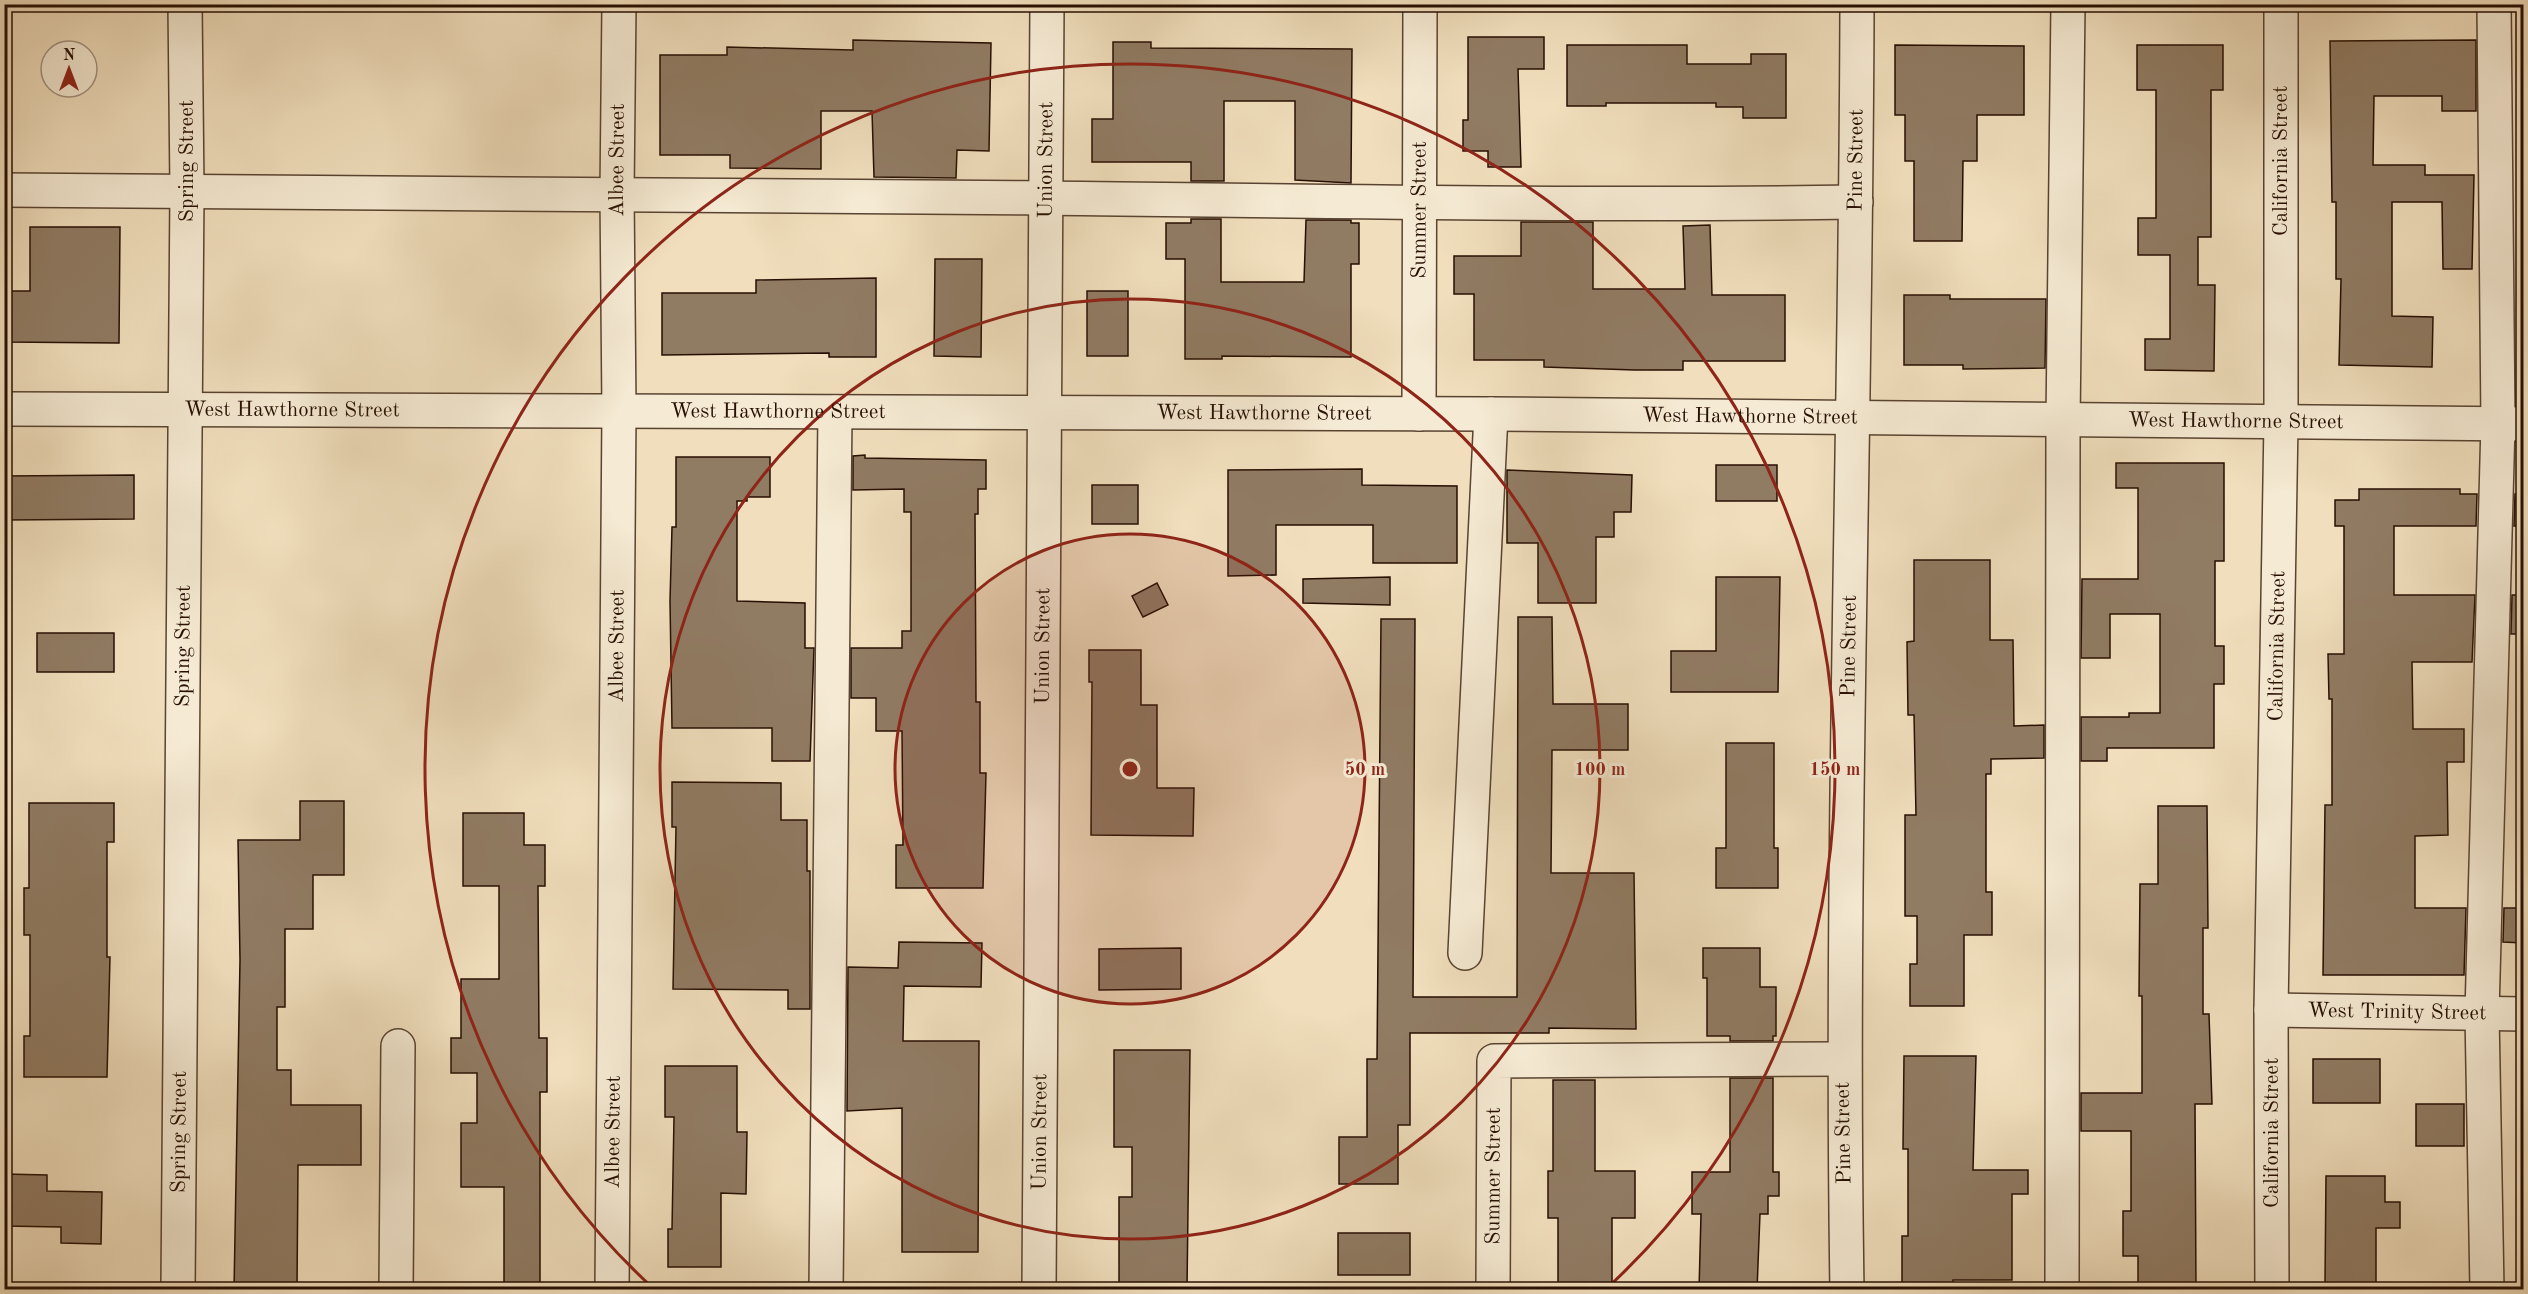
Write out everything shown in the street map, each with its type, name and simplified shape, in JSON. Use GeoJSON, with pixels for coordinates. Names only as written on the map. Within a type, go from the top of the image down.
{"type":"FeatureCollection","features":[{"type":"Feature","properties":{"kind":"street","name":"Spring Street"},"geometry":{"type":"LineString","coordinates":[[178,1290],[187,191],[185,4]]}},
{"type":"Feature","properties":{"kind":"street","name":"Albee Street"},"geometry":{"type":"LineString","coordinates":[[612,1290],[619,411],[617,193],[619,4]]}},
{"type":"Feature","properties":{"kind":"street","name":"Union Street"},"geometry":{"type":"LineString","coordinates":[[1039,1290],[1047,4]]}},
{"type":"Feature","properties":{"kind":"street","name":"Summer Street"},"geometry":{"type":"LineString","coordinates":[[1419,414],[1420,4]]}},
{"type":"Feature","properties":{"kind":"street","name":"Pine Street"},"geometry":{"type":"LineString","coordinates":[[1847,1290],[1843,1059],[1857,4]]}},
{"type":"Feature","properties":{"kind":"street"},"geometry":{"type":"LineString","coordinates":[[2062,1290],[2063,421],[2068,4]]}},
{"type":"Feature","properties":{"kind":"street","name":"California Street"},"geometry":{"type":"LineString","coordinates":[[2272,1290],[2271,1010],[2281,422],[2282,4]]}},
{"type":"Feature","properties":{"kind":"street"},"geometry":{"type":"LineString","coordinates":[[2487,1290],[2482,1013],[2511,424],[2494,4]]}},
{"type":"Feature","properties":{"kind":"street"},"geometry":{"type":"LineString","coordinates":[[4,190],[617,193],[1611,205],[1856,202]]}},
{"type":"Feature","properties":{"kind":"street","name":"West Hawthorne Street"},"geometry":{"type":"LineString","coordinates":[[4,409],[1491,414],[2511,424]]}},
{"type":"Feature","properties":{"kind":"street"},"geometry":{"type":"LineString","coordinates":[[826,1290],[835,412]]}},
{"type":"Feature","properties":{"kind":"street"},"geometry":{"type":"LineString","coordinates":[[1465,952],[1491,414]]}},
{"type":"Feature","properties":{"kind":"street","name":"West Trinity Street"},"geometry":{"type":"LineString","coordinates":[[2271,1010],[2523,1014]]}},
{"type":"Feature","properties":{"kind":"street"},"geometry":{"type":"LineString","coordinates":[[396,1290],[398,1046]]}},
{"type":"Feature","properties":{"kind":"street","name":"Summer Street"},"geometry":{"type":"LineString","coordinates":[[1493,1290],[1494,1061],[1843,1059]]}},
{"type":"Feature","properties":{"kind":"building"},"geometry":{"type":"Polygon","coordinates":[[[1468,37],[1544,37],[1544,69],[1518,69],[1521,167],[1488,167],[1488,151],[1463,151],[1463,120],[1468,120],[1468,37]]]}},
{"type":"Feature","properties":{"kind":"building"},"geometry":{"type":"Polygon","coordinates":[[[853,40],[991,43],[989,151],[957,150],[956,178],[874,177],[872,111],[821,111],[821,169],[730,168],[730,155],[660,155],[660,55],[727,55],[727,47],[853,50],[853,40]]]}},
{"type":"Feature","properties":{"kind":"building"},"geometry":{"type":"Polygon","coordinates":[[[2476,40],[2476,111],[2442,111],[2442,96],[2374,96],[2373,165],[2425,165],[2425,175],[2474,175],[2472,269],[2443,269],[2442,202],[2392,202],[2392,316],[2433,317],[2432,367],[2339,365],[2341,279],[2336,279],[2336,202],[2332,202],[2330,41],[2476,40]]]}},
{"type":"Feature","properties":{"kind":"building"},"geometry":{"type":"Polygon","coordinates":[[[1113,42],[1151,42],[1151,48],[1352,49],[1351,183],[1295,180],[1295,101],[1224,101],[1224,181],[1191,181],[1191,162],[1092,162],[1092,119],[1113,119],[1113,42]]]}},
{"type":"Feature","properties":{"kind":"building"},"geometry":{"type":"Polygon","coordinates":[[[1567,45],[1687,45],[1687,64],[1751,64],[1751,54],[1786,54],[1786,118],[1743,118],[1743,107],[1716,107],[1716,103],[1606,103],[1606,106],[1567,106],[1567,45]]]}},
{"type":"Feature","properties":{"kind":"building"},"geometry":{"type":"Polygon","coordinates":[[[1895,45],[2024,46],[2024,115],[1977,115],[1977,161],[1963,161],[1962,241],[1914,241],[1914,161],[1905,161],[1905,115],[1895,115],[1895,45]]]}},
{"type":"Feature","properties":{"kind":"building"},"geometry":{"type":"Polygon","coordinates":[[[2137,45],[2223,45],[2223,90],[2211,90],[2211,237],[2198,237],[2198,285],[2215,285],[2214,371],[2145,370],[2145,339],[2170,339],[2170,255],[2138,255],[2138,218],[2156,218],[2156,90],[2137,90],[2137,45]]]}},
{"type":"Feature","properties":{"kind":"building"},"geometry":{"type":"Polygon","coordinates":[[[1191,219],[1221,219],[1221,282],[1304,282],[1306,220],[1351,220],[1351,223],[1359,223],[1359,264],[1351,264],[1351,357],[1222,356],[1222,359],[1185,359],[1185,259],[1166,259],[1166,223],[1191,223],[1191,219]]]}},
{"type":"Feature","properties":{"kind":"building"},"geometry":{"type":"Polygon","coordinates":[[[1521,222],[1593,222],[1593,289],[1685,289],[1683,226],[1710,225],[1712,295],[1785,295],[1785,361],[1683,361],[1683,370],[1635,370],[1544,367],[1544,360],[1474,360],[1474,294],[1454,294],[1454,256],[1521,256],[1521,222]]]}},
{"type":"Feature","properties":{"kind":"building"},"geometry":{"type":"Polygon","coordinates":[[[30,227],[120,227],[119,343],[4,342],[4,291],[30,291],[30,227]]]}},
{"type":"Feature","properties":{"kind":"building"},"geometry":{"type":"Polygon","coordinates":[[[935,259],[982,259],[981,357],[934,356],[935,259]]]}},
{"type":"Feature","properties":{"kind":"building"},"geometry":{"type":"Polygon","coordinates":[[[876,278],[876,357],[829,357],[829,353],[662,355],[662,293],[756,293],[756,280],[876,278]]]}},
{"type":"Feature","properties":{"kind":"building"},"geometry":{"type":"Polygon","coordinates":[[[1087,291],[1128,291],[1128,356],[1087,356],[1087,291]]]}},
{"type":"Feature","properties":{"kind":"building"},"geometry":{"type":"Polygon","coordinates":[[[1904,295],[1950,295],[1950,299],[2046,299],[2045,368],[1963,369],[1963,365],[1904,365],[1904,295]]]}},
{"type":"Feature","properties":{"kind":"building"},"geometry":{"type":"Polygon","coordinates":[[[865,455],[865,458],[986,460],[986,489],[978,489],[978,514],[975,514],[976,702],[980,702],[980,773],[986,773],[983,888],[896,888],[896,845],[903,845],[902,731],[876,731],[876,698],[851,698],[851,648],[902,648],[902,631],[911,631],[911,512],[904,512],[904,489],[853,490],[853,456],[865,455]]]}},
{"type":"Feature","properties":{"kind":"building"},"geometry":{"type":"Polygon","coordinates":[[[676,457],[770,457],[770,497],[747,497],[747,501],[737,501],[737,601],[805,603],[805,648],[814,648],[810,761],[772,761],[772,728],[672,728],[670,601],[672,527],[676,527],[676,457]]]}},
{"type":"Feature","properties":{"kind":"building"},"geometry":{"type":"Polygon","coordinates":[[[2116,463],[2224,463],[2224,561],[2215,561],[2215,646],[2224,646],[2224,684],[2214,684],[2214,748],[2107,748],[2107,761],[2081,761],[2081,717],[2129,717],[2129,713],[2160,713],[2160,614],[2110,614],[2110,658],[2081,658],[2082,579],[2138,579],[2138,488],[2116,488],[2116,463]]]}},
{"type":"Feature","properties":{"kind":"building"},"geometry":{"type":"Polygon","coordinates":[[[1716,465],[1777,465],[1777,501],[1716,501],[1716,465]]]}},
{"type":"Feature","properties":{"kind":"building"},"geometry":{"type":"Polygon","coordinates":[[[1362,469],[1362,485],[1457,486],[1457,563],[1373,563],[1373,525],[1276,525],[1276,575],[1228,576],[1228,470],[1362,469]]]}},
{"type":"Feature","properties":{"kind":"building"},"geometry":{"type":"Polygon","coordinates":[[[1507,470],[1632,475],[1631,512],[1614,512],[1614,537],[1596,537],[1596,603],[1538,603],[1538,543],[1507,543],[1507,470]]]}},
{"type":"Feature","properties":{"kind":"building"},"geometry":{"type":"Polygon","coordinates":[[[134,475],[134,519],[4,520],[4,476],[134,475]]]}},
{"type":"Feature","properties":{"kind":"building"},"geometry":{"type":"Polygon","coordinates":[[[1092,485],[1138,485],[1138,524],[1092,524],[1092,485]]]}},
{"type":"Feature","properties":{"kind":"building"},"geometry":{"type":"Polygon","coordinates":[[[2359,489],[2460,489],[2460,494],[2477,494],[2476,526],[2394,526],[2394,595],[2475,595],[2472,662],[2412,662],[2413,729],[2464,729],[2464,762],[2447,762],[2448,835],[2415,836],[2415,908],[2466,908],[2464,975],[2323,975],[2325,805],[2332,805],[2332,699],[2329,699],[2328,654],[2344,654],[2344,526],[2335,526],[2335,500],[2359,500],[2359,489]]]}},
{"type":"Feature","properties":{"kind":"building"},"geometry":{"type":"Polygon","coordinates":[[[2515,494],[2523,494],[2523,526],[2514,526],[2515,494]]]}},
{"type":"Feature","properties":{"kind":"building"},"geometry":{"type":"Polygon","coordinates":[[[1914,560],[1990,560],[1990,640],[2013,640],[2014,726],[2044,725],[2044,758],[1991,759],[1991,774],[1986,774],[1986,892],[1992,892],[1992,935],[1964,935],[1964,1006],[1910,1006],[1910,964],[1917,964],[1917,916],[1905,916],[1905,815],[1916,815],[1914,715],[1908,715],[1907,642],[1914,641],[1914,560]]]}},
{"type":"Feature","properties":{"kind":"building"},"geometry":{"type":"Polygon","coordinates":[[[1390,577],[1390,605],[1303,603],[1303,579],[1390,577]]]}},
{"type":"Feature","properties":{"kind":"building"},"geometry":{"type":"Polygon","coordinates":[[[1716,577],[1780,577],[1778,692],[1671,692],[1671,651],[1716,651],[1716,577]]]}},
{"type":"Feature","properties":{"kind":"building"},"geometry":{"type":"Polygon","coordinates":[[[1157,583],[1168,605],[1143,617],[1132,596],[1157,583]]]}},
{"type":"Feature","properties":{"kind":"building"},"geometry":{"type":"Polygon","coordinates":[[[2512,595],[2523,595],[2523,634],[2511,634],[2512,595]]]}},
{"type":"Feature","properties":{"kind":"building"},"geometry":{"type":"Polygon","coordinates":[[[1518,617],[1552,617],[1553,704],[1628,704],[1628,750],[1552,750],[1551,873],[1634,873],[1636,1029],[1549,1028],[1549,1033],[1410,1033],[1410,1125],[1398,1125],[1398,1184],[1339,1184],[1339,1137],[1367,1137],[1367,1059],[1377,1059],[1381,619],[1415,619],[1413,997],[1517,997],[1518,617]]]}},
{"type":"Feature","properties":{"kind":"building"},"geometry":{"type":"Polygon","coordinates":[[[37,633],[114,633],[114,672],[37,672],[37,633]]]}},
{"type":"Feature","properties":{"kind":"building"},"geometry":{"type":"Polygon","coordinates":[[[1089,650],[1141,650],[1141,705],[1157,705],[1157,788],[1194,788],[1193,836],[1091,835],[1092,682],[1089,682],[1089,650]]]}},
{"type":"Feature","properties":{"kind":"building"},"geometry":{"type":"Polygon","coordinates":[[[1726,743],[1774,743],[1774,848],[1778,848],[1778,888],[1716,888],[1716,848],[1726,848],[1726,743]]]}},
{"type":"Feature","properties":{"kind":"building"},"geometry":{"type":"Polygon","coordinates":[[[672,782],[781,783],[781,820],[807,820],[807,871],[810,871],[810,1009],[788,1009],[788,990],[673,989],[676,827],[672,827],[672,782]]]}},
{"type":"Feature","properties":{"kind":"building"},"geometry":{"type":"Polygon","coordinates":[[[300,801],[344,801],[344,875],[313,875],[313,929],[285,929],[285,1007],[277,1007],[277,1070],[291,1070],[291,1105],[361,1105],[361,1165],[298,1165],[297,1290],[234,1290],[240,960],[238,840],[300,840],[300,801]]]}},
{"type":"Feature","properties":{"kind":"building"},"geometry":{"type":"Polygon","coordinates":[[[29,803],[114,803],[114,842],[107,842],[107,957],[110,957],[107,1077],[24,1077],[24,1036],[30,1036],[30,935],[24,935],[24,888],[29,888],[29,803]]]}},
{"type":"Feature","properties":{"kind":"building"},"geometry":{"type":"Polygon","coordinates":[[[2158,806],[2207,806],[2208,928],[2203,928],[2203,1014],[2209,1014],[2212,1104],[2195,1104],[2196,1290],[2138,1290],[2138,1256],[2123,1256],[2123,1211],[2131,1211],[2131,1131],[2081,1131],[2081,1093],[2142,1093],[2142,996],[2139,996],[2140,884],[2158,884],[2158,806]]]}},
{"type":"Feature","properties":{"kind":"building"},"geometry":{"type":"Polygon","coordinates":[[[463,813],[524,813],[524,845],[545,845],[545,886],[538,886],[539,1038],[547,1038],[547,1092],[540,1092],[540,1290],[504,1290],[504,1187],[461,1187],[461,1123],[477,1123],[477,1073],[451,1073],[451,1038],[461,1038],[461,979],[499,979],[499,886],[463,886],[463,813]]]}},
{"type":"Feature","properties":{"kind":"building"},"geometry":{"type":"Polygon","coordinates":[[[2504,908],[2523,908],[2523,943],[2503,942],[2504,908]]]}},
{"type":"Feature","properties":{"kind":"building"},"geometry":{"type":"Polygon","coordinates":[[[899,942],[982,943],[981,987],[904,986],[903,1041],[979,1041],[978,1252],[902,1252],[902,1108],[847,1111],[848,967],[898,968],[899,942]]]}},
{"type":"Feature","properties":{"kind":"building"},"geometry":{"type":"Polygon","coordinates":[[[1181,948],[1181,989],[1099,990],[1099,949],[1181,948]]]}},
{"type":"Feature","properties":{"kind":"building"},"geometry":{"type":"Polygon","coordinates":[[[1703,948],[1760,948],[1760,987],[1776,987],[1776,1036],[1773,1036],[1773,1041],[1730,1041],[1730,1036],[1707,1036],[1707,978],[1703,978],[1703,948]]]}},
{"type":"Feature","properties":{"kind":"building"},"geometry":{"type":"Polygon","coordinates":[[[1114,1050],[1190,1050],[1187,1290],[1119,1290],[1119,1197],[1132,1197],[1132,1147],[1114,1147],[1114,1050]]]}},
{"type":"Feature","properties":{"kind":"building"},"geometry":{"type":"Polygon","coordinates":[[[1904,1056],[1976,1056],[1973,1170],[2028,1170],[2028,1194],[2012,1194],[2012,1280],[1953,1280],[1953,1290],[1902,1290],[1902,1236],[1908,1236],[1908,1149],[1903,1149],[1904,1056]]]}},
{"type":"Feature","properties":{"kind":"building"},"geometry":{"type":"Polygon","coordinates":[[[2313,1059],[2380,1059],[2380,1103],[2313,1103],[2313,1059]]]}},
{"type":"Feature","properties":{"kind":"building"},"geometry":{"type":"Polygon","coordinates":[[[665,1066],[737,1066],[737,1132],[747,1132],[746,1194],[721,1193],[721,1267],[668,1267],[668,1229],[672,1229],[674,1117],[665,1117],[665,1066]]]}},
{"type":"Feature","properties":{"kind":"building"},"geometry":{"type":"Polygon","coordinates":[[[1730,1078],[1773,1078],[1773,1172],[1779,1172],[1779,1196],[1768,1196],[1768,1214],[1760,1214],[1757,1290],[1699,1290],[1701,1214],[1692,1214],[1692,1172],[1730,1172],[1730,1078]]]}},
{"type":"Feature","properties":{"kind":"building"},"geometry":{"type":"Polygon","coordinates":[[[1553,1080],[1595,1080],[1595,1171],[1635,1171],[1635,1218],[1612,1218],[1612,1290],[1558,1290],[1558,1218],[1548,1218],[1548,1171],[1553,1171],[1553,1080]]]}},
{"type":"Feature","properties":{"kind":"building"},"geometry":{"type":"Polygon","coordinates":[[[2416,1104],[2464,1104],[2464,1146],[2416,1146],[2416,1104]]]}},
{"type":"Feature","properties":{"kind":"building"},"geometry":{"type":"Polygon","coordinates":[[[4,1174],[47,1175],[47,1191],[102,1192],[101,1244],[61,1243],[61,1227],[4,1226],[4,1174]]]}},
{"type":"Feature","properties":{"kind":"building"},"geometry":{"type":"Polygon","coordinates":[[[2326,1176],[2385,1176],[2385,1202],[2400,1202],[2400,1228],[2376,1228],[2376,1283],[2325,1283],[2326,1176]]]}},
{"type":"Feature","properties":{"kind":"building"},"geometry":{"type":"Polygon","coordinates":[[[1338,1233],[1410,1233],[1410,1275],[1338,1275],[1338,1233]]]}}]}
